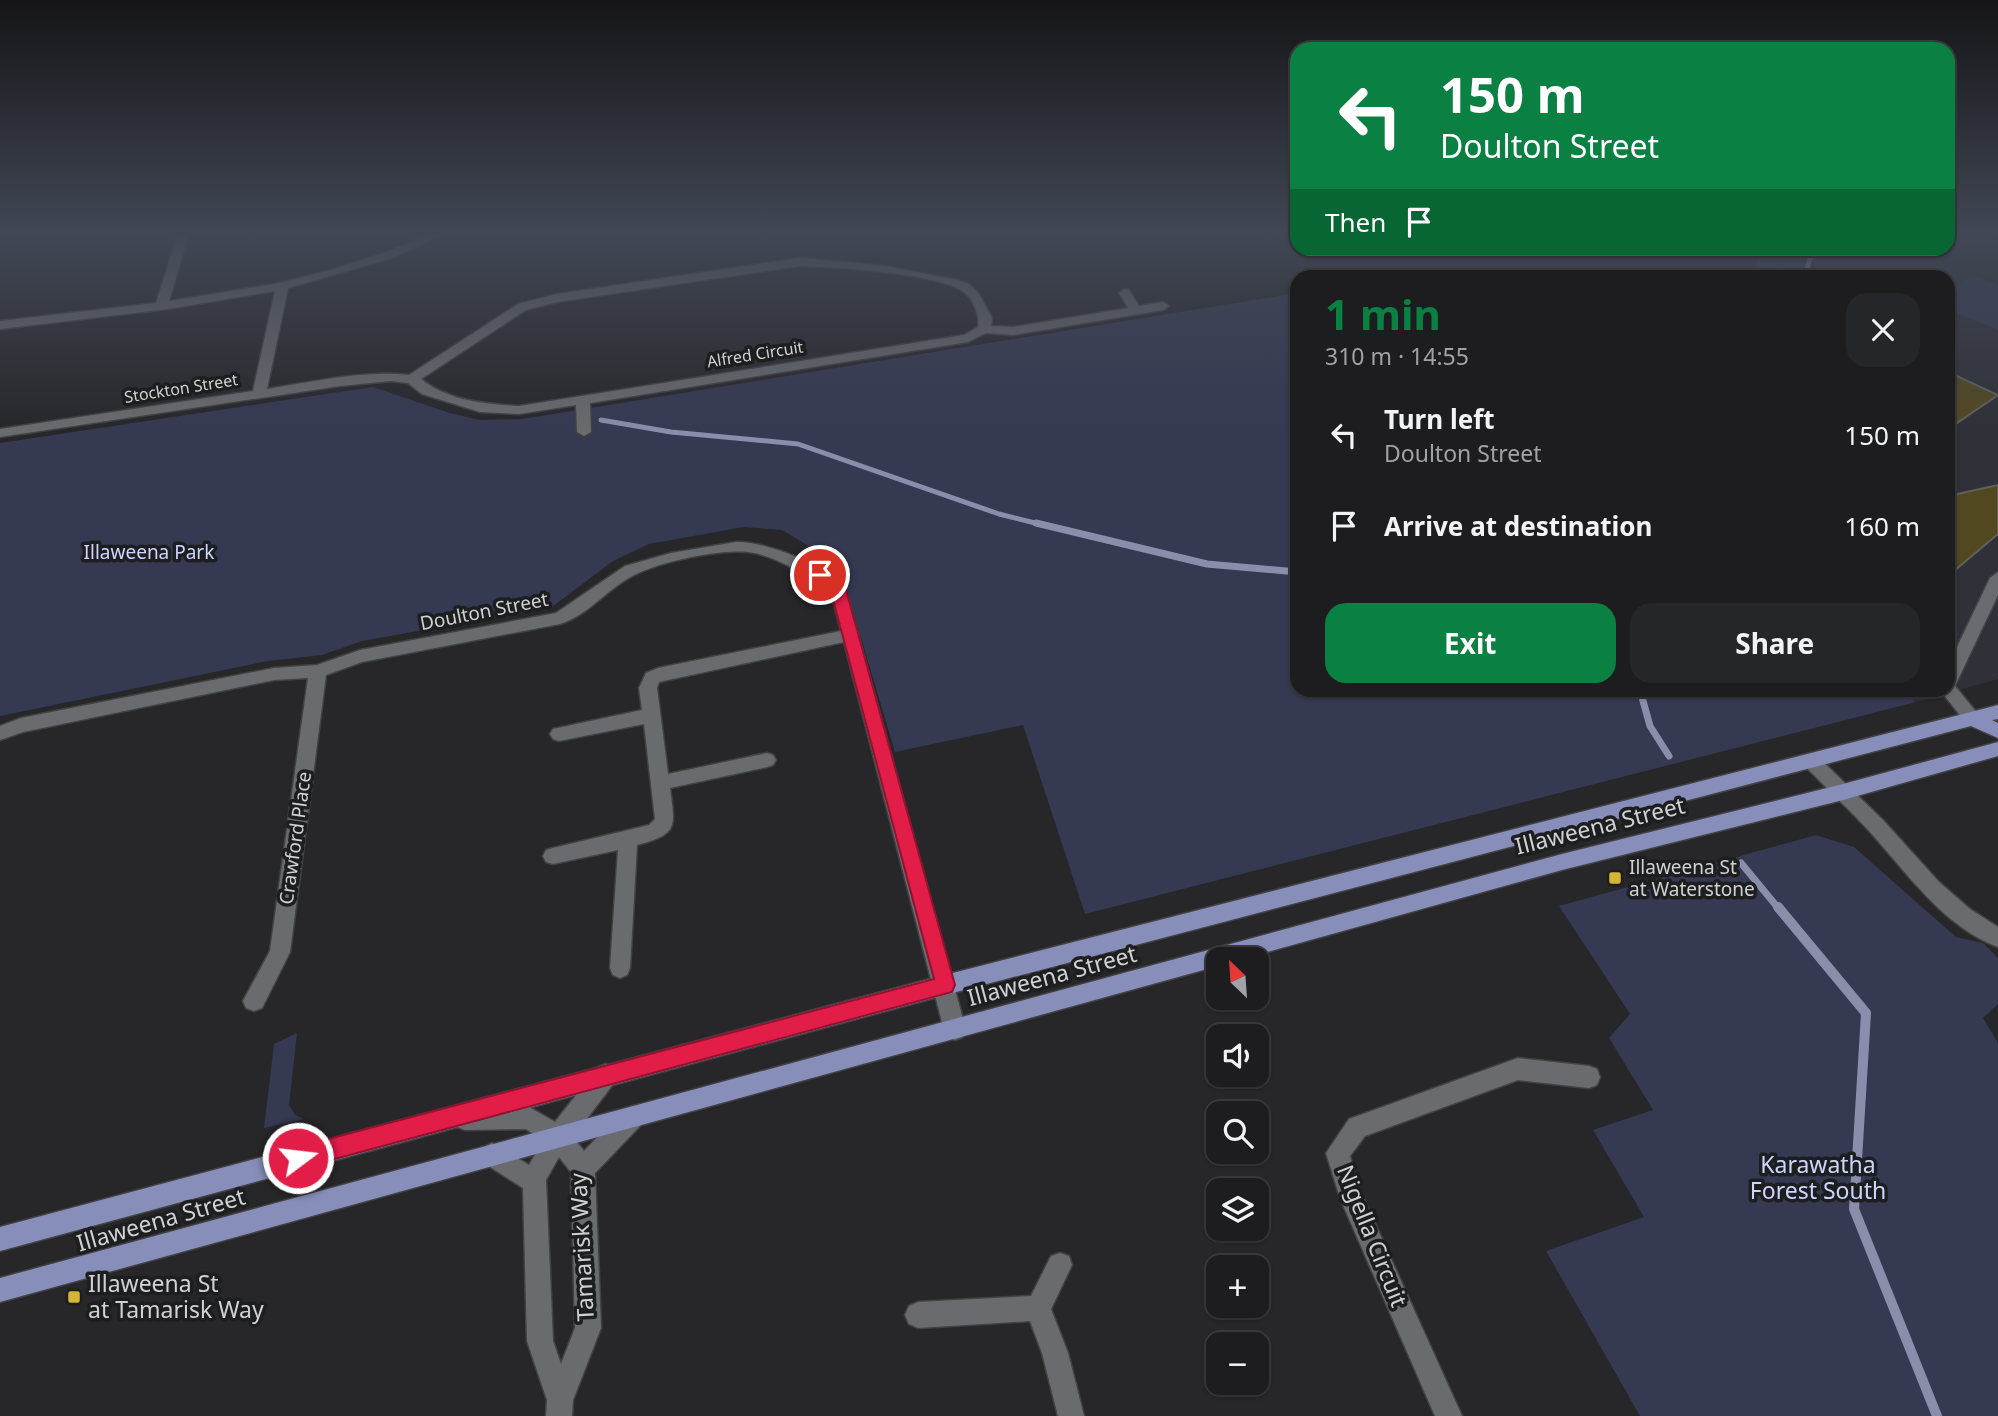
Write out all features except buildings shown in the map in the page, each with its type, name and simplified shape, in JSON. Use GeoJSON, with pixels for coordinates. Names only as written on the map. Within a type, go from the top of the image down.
{"type":"FeatureCollection","features":[{"type":"Feature","properties":{"kind":"main road","name":"Illaweena Street"},"geometry":{"type":"LineString","coordinates":[[0,1238],[945,985],[1998,712]]}},
{"type":"Feature","properties":{"kind":"main road"},"geometry":{"type":"LineString","coordinates":[[1973,719],[1998,731]]}},
{"type":"Feature","properties":{"kind":"main road","name":"Illaweena Street"},"geometry":{"type":"LineString","coordinates":[[0,1290],[1562,862],[1843,792],[1998,749]]}},
{"type":"Feature","properties":{"kind":"street"},"geometry":{"type":"LineString","coordinates":[[162,304],[163,300]]}},
{"type":"Feature","properties":{"kind":"street"},"geometry":{"type":"LineString","coordinates":[[0,326],[188,300]]}},
{"type":"Feature","properties":{"kind":"street","name":"Stockton Street"},"geometry":{"type":"LineString","coordinates":[[0,433],[259,394],[279,300]]}},
{"type":"Feature","properties":{"kind":"street"},"geometry":{"type":"LineString","coordinates":[[412,379],[522,307],[549,300]]}},
{"type":"Feature","properties":{"kind":"street"},"geometry":{"type":"LineString","coordinates":[[976,300],[986,318],[984,329],[1013,331],[1163,306]]}},
{"type":"Feature","properties":{"kind":"street"},"geometry":{"type":"LineString","coordinates":[[1130,300],[1136,310]]}},
{"type":"Feature","properties":{"kind":"street","name":"Alfred Circuit"},"geometry":{"type":"LineString","coordinates":[[259,394],[391,377],[412,379],[426,391],[480,408],[519,410],[968,338],[984,329]]}},
{"type":"Feature","properties":{"kind":"street"},"geometry":{"type":"LineString","coordinates":[[583,400],[584,432]]}},
{"type":"Feature","properties":{"kind":"street","name":"Doulton Street"},"geometry":{"type":"LineString","coordinates":[[0,733],[20,725],[247,680],[318,671],[360,656],[560,618],[581,608],[629,571],[648,564],[750,547],[831,581],[838,590],[955,1030]]}},
{"type":"Feature","properties":{"kind":"street"},"geometry":{"type":"LineString","coordinates":[[1955,652],[1993,599],[1998,578]]}},
{"type":"Feature","properties":{"kind":"street"},"geometry":{"type":"LineString","coordinates":[[553,856],[655,832],[665,822],[648,688],[652,678],[664,673],[850,635]]}},
{"type":"Feature","properties":{"kind":"street","name":"Crawford Place"},"geometry":{"type":"LineString","coordinates":[[254,1000],[280,952],[318,671]]}},
{"type":"Feature","properties":{"kind":"street"},"geometry":{"type":"LineString","coordinates":[[1955,697],[1973,719]]}},
{"type":"Feature","properties":{"kind":"street"},"geometry":{"type":"LineString","coordinates":[[559,734],[652,715]]}},
{"type":"Feature","properties":{"kind":"street"},"geometry":{"type":"LineString","coordinates":[[660,783],[767,760]]}},
{"type":"Feature","properties":{"kind":"street"},"geometry":{"type":"LineString","coordinates":[[1811,761],[1843,792],[1937,896],[1975,925],[1998,938]]}},
{"type":"Feature","properties":{"kind":"street"},"geometry":{"type":"LineString","coordinates":[[620,968],[628,839]]}},
{"type":"Feature","properties":{"kind":"street","name":"Nigella Circuit"},"geometry":{"type":"LineString","coordinates":[[1449,1416],[1348,1190],[1338,1153],[1357,1127],[1518,1069],[1589,1077]]}},
{"type":"Feature","properties":{"kind":"street","name":"Tamarisk Way"},"geometry":{"type":"LineString","coordinates":[[559,1408],[540,1341],[534,1182],[558,1137],[606,1075]]}},
{"type":"Feature","properties":{"kind":"street"},"geometry":{"type":"LineString","coordinates":[[583,1168],[633,1117]]}},
{"type":"Feature","properties":{"kind":"street","name":"Tamarisk Way"},"geometry":{"type":"LineString","coordinates":[[441,1119],[529,1118],[558,1137],[583,1168],[588,1328],[559,1408]]}},
{"type":"Feature","properties":{"kind":"street"},"geometry":{"type":"LineString","coordinates":[[492,1155],[534,1182]]}},
{"type":"Feature","properties":{"kind":"street"},"geometry":{"type":"LineString","coordinates":[[1060,1265],[1038,1308],[1055,1353],[1070,1416]]}},
{"type":"Feature","properties":{"kind":"street"},"geometry":{"type":"LineString","coordinates":[[918,1315],[1038,1308]]}},
{"type":"Feature","properties":{"kind":"shaded area"},"geometry":{"type":"Polygon","coordinates":[[[1955,300],[1998,300],[1998,679],[1955,691],[1955,300]]]}},
{"type":"Feature","properties":{"kind":"shaded area"},"geometry":{"type":"Polygon","coordinates":[[[1911,697],[1934,697],[1916,702],[1911,697]]]}},
{"type":"Feature","properties":{"kind":"green space","name":"Illaweena Park"},"geometry":{"type":"Polygon","coordinates":[[[1253,300],[1290,300],[1290,697],[1911,697],[1916,702],[1085,914],[1023,725],[895,752],[839,564],[782,530],[744,527],[649,544],[613,561],[552,607],[362,641],[322,655],[268,661],[0,716],[0,443],[373,387],[450,413],[480,420],[522,419],[1253,300]]]}},
{"type":"Feature","properties":{"kind":"green space"},"geometry":{"type":"Polygon","coordinates":[[[1955,300],[1998,300],[1998,330],[1955,312],[1955,300]]]}},
{"type":"Feature","properties":{"kind":"green space","name":"Karawatha Forest South"},"geometry":{"type":"Polygon","coordinates":[[[1816,835],[1854,847],[1956,937],[1983,943],[1998,958],[1998,1004],[1983,1018],[1998,1043],[1998,1416],[1640,1416],[1546,1251],[1644,1217],[1593,1130],[1653,1110],[1609,1038],[1630,1014],[1559,906],[1816,835]]]}},
{"type":"Feature","properties":{"kind":"green space"},"geometry":{"type":"Polygon","coordinates":[[[297,1033],[289,1105],[295,1115],[304,1119],[264,1128],[274,1044],[297,1033]]]}},
{"type":"Feature","properties":{"kind":"waterway"},"geometry":{"type":"LineString","coordinates":[[601,420],[671,432],[798,444],[999,514],[1043,525]]}},
{"type":"Feature","properties":{"kind":"waterway"},"geometry":{"type":"LineString","coordinates":[[1036,523],[1207,564],[1290,571]]}},
{"type":"Feature","properties":{"kind":"waterway"},"geometry":{"type":"LineString","coordinates":[[1642,697],[1650,726],[1669,756]]}},
{"type":"Feature","properties":{"kind":"waterway"},"geometry":{"type":"LineString","coordinates":[[1741,863],[1779,909]]}},
{"type":"Feature","properties":{"kind":"waterway"},"geometry":{"type":"LineString","coordinates":[[1778,907],[1866,1013],[1854,1209],[1937,1416]]}},
{"type":"Feature","properties":{"kind":"place","name":"Illaweena St at Waterstone"},"geometry":{"type":"Point","coordinates":[1615,878]}},
{"type":"Feature","properties":{"kind":"place","name":"Illaweena St at Tamarisk Way"},"geometry":{"type":"Point","coordinates":[74,1297]}},
{"type":"Feature","properties":{"kind":"route"},"geometry":{"type":"LineString","coordinates":[[298,1158],[945,985],[838,590],[831,581],[820,575]]}}]}
